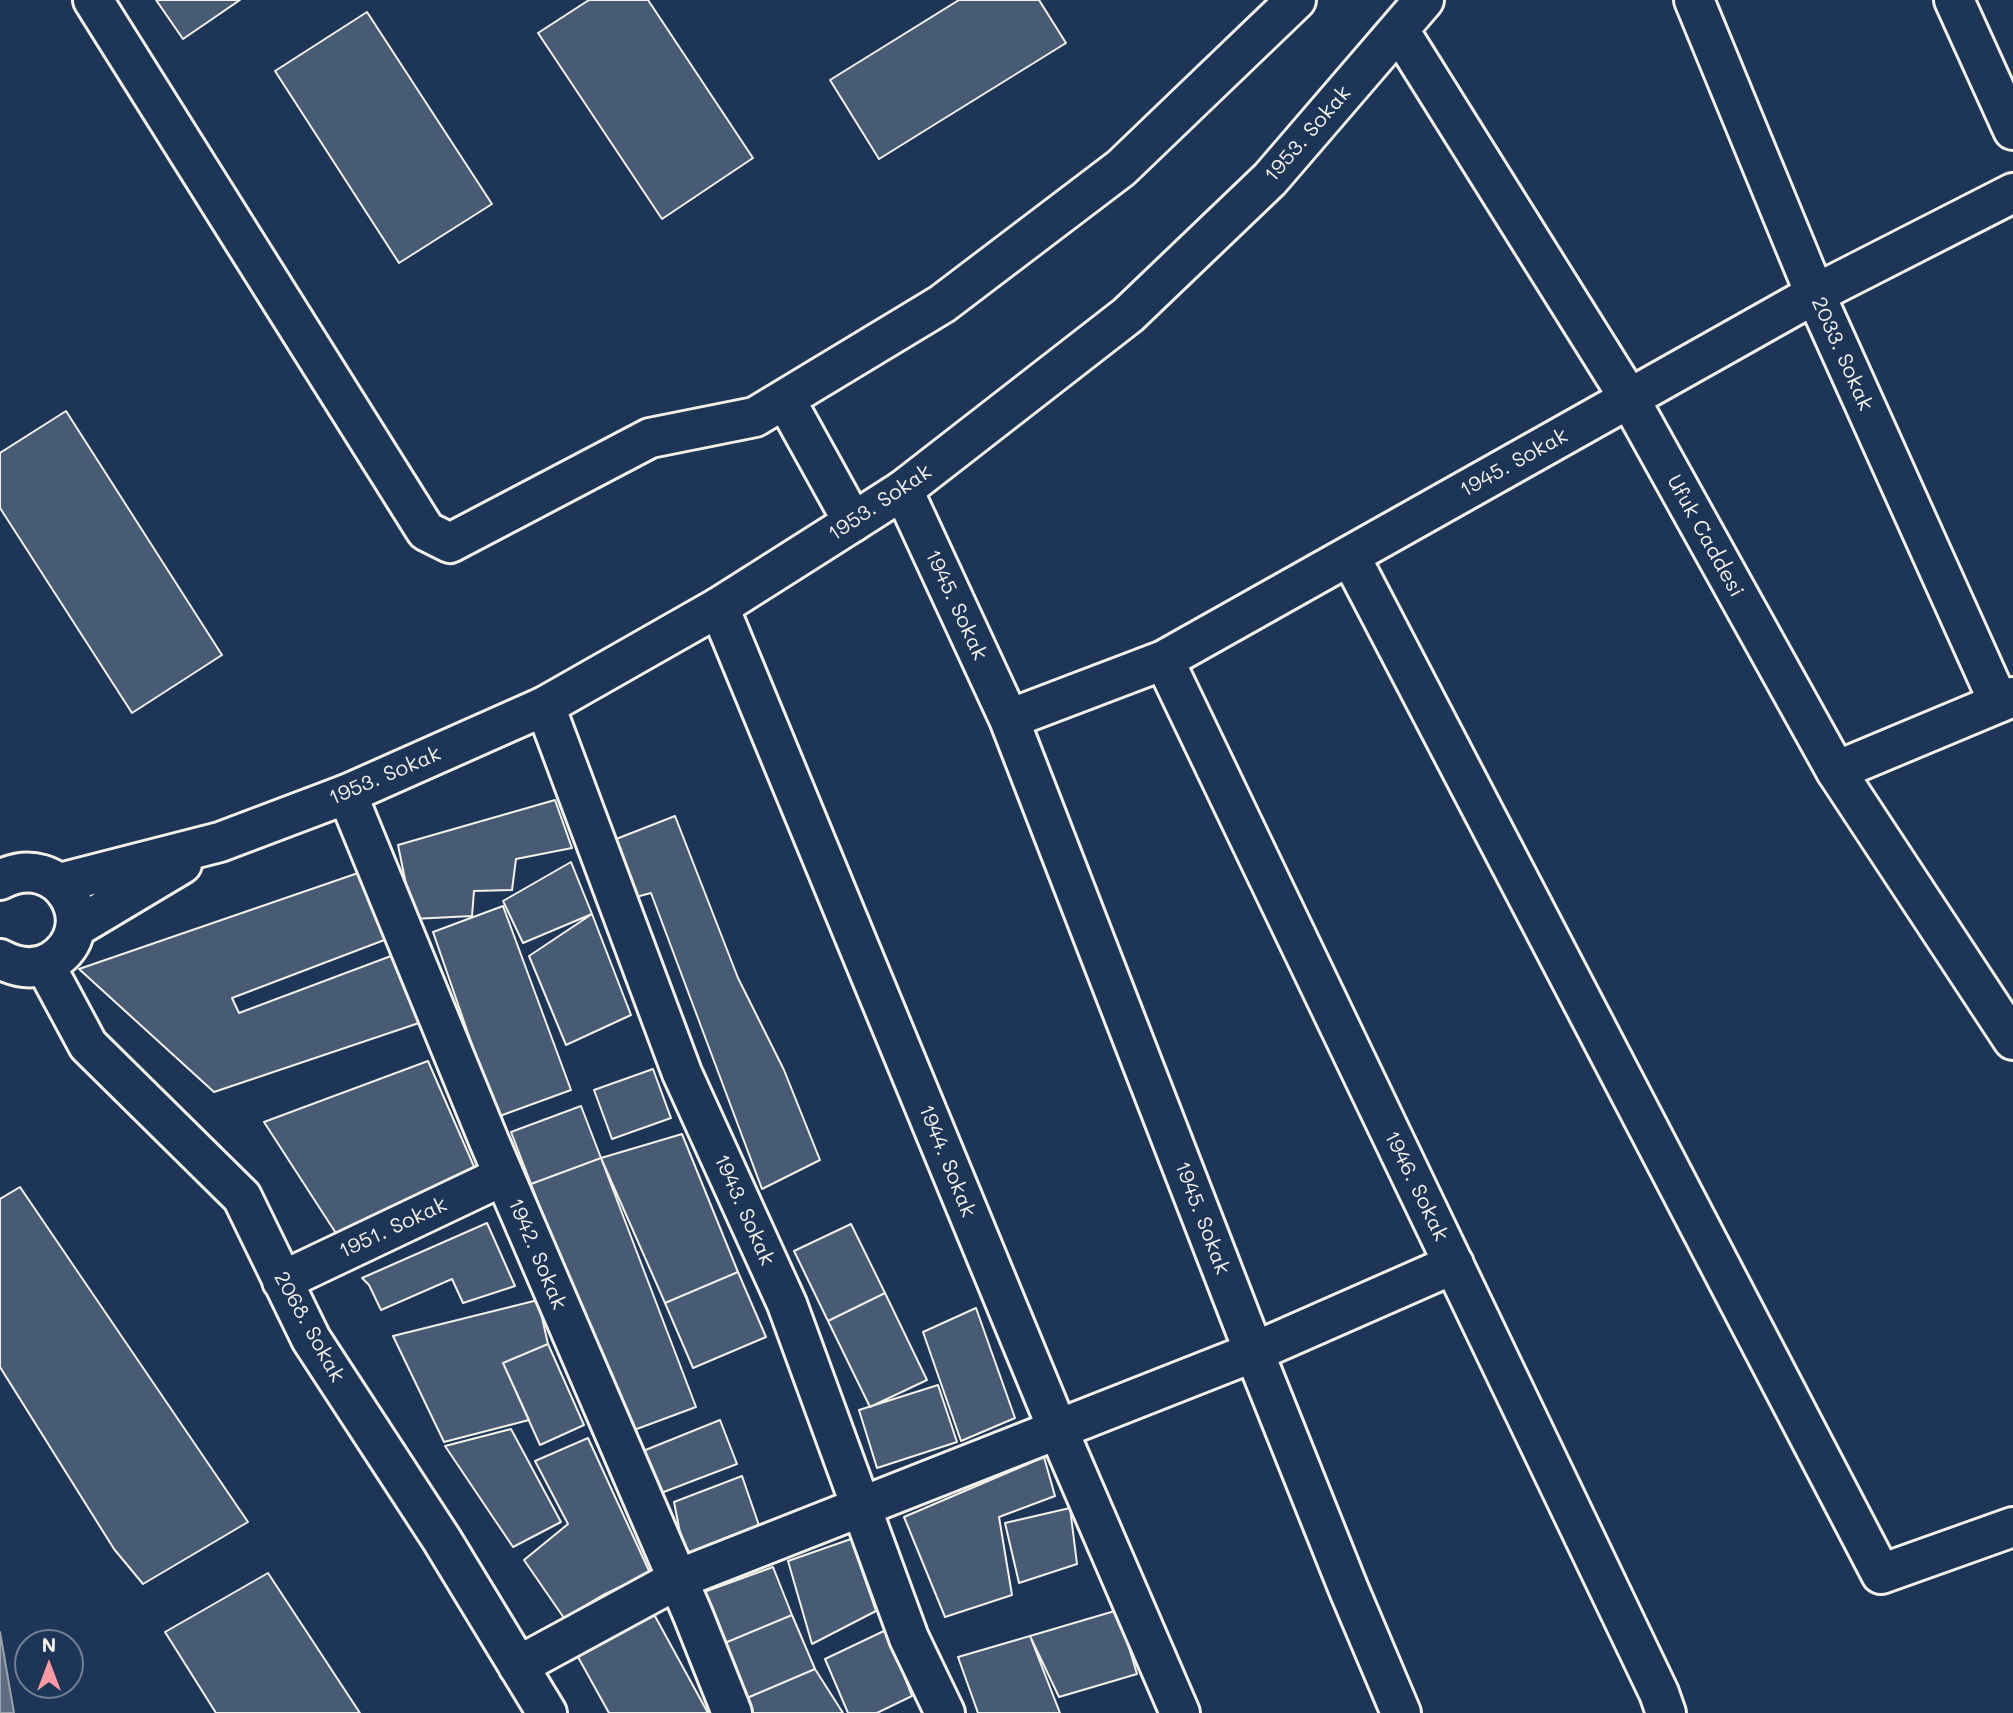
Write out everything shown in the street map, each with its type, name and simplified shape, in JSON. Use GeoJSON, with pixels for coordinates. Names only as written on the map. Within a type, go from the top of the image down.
{"type":"FeatureCollection","features":[{"type":"Feature","properties":{"kind":"street"},"geometry":{"type":"LineString","coordinates":[[93,0],[426,531],[450,543],[650,438],[755,417],[942,304],[1121,169],[1296,0]]}},
{"type":"Feature","properties":{"kind":"street","name":"1953. Sokak"},"geometry":{"type":"LineString","coordinates":[[220,842],[347,794],[545,706],[719,607],[902,490],[1128,315],[1270,178],[1424,0]]}},
{"type":"Feature","properties":{"kind":"street","name":"2033. Sokak"},"geometry":{"type":"LineString","coordinates":[[1694,0],[1815,294],[2006,700]]}},
{"type":"Feature","properties":{"kind":"street"},"geometry":{"type":"LineString","coordinates":[[1954,0],[2013,130]]}},
{"type":"Feature","properties":{"kind":"street","name":"Ufuk Caddesi"},"geometry":{"type":"LineString","coordinates":[[1399,30],[1629,398],[1836,771],[2013,1041]]}},
{"type":"Feature","properties":{"kind":"street","name":"1945. Sokak"},"geometry":{"type":"LineString","coordinates":[[1009,719],[1164,660],[1815,294],[2013,193]]}},
{"type":"Feature","properties":{"kind":"street"},"geometry":{"type":"LineString","coordinates":[[785,399],[853,523]]}},
{"type":"Feature","properties":{"kind":"street","name":"1945. Sokak"},"geometry":{"type":"LineString","coordinates":[[902,490],[1009,719],[1254,1352],[1401,1713]]}},
{"type":"Feature","properties":{"kind":"street"},"geometry":{"type":"LineString","coordinates":[[1350,556],[1881,1574],[2013,1527]]}},
{"type":"Feature","properties":{"kind":"street","name":"1944. Sokak"},"geometry":{"type":"LineString","coordinates":[[719,607],[1058,1430],[1180,1713]]}},
{"type":"Feature","properties":{"kind":"street","name":"1946. Sokak"},"geometry":{"type":"LineString","coordinates":[[1164,660],[1666,1713]]}},
{"type":"Feature","properties":{"kind":"street"},"geometry":{"type":"LineString","coordinates":[[1836,771],[2006,700]]}},
{"type":"Feature","properties":{"kind":"street","name":"1943. Sokak"},"geometry":{"type":"LineString","coordinates":[[545,706],[682,1073],[787,1304],[909,1638],[945,1713]]}},
{"type":"Feature","properties":{"kind":"street","name":"1942. Sokak"},"geometry":{"type":"LineString","coordinates":[[347,794],[503,1176],[678,1579],[732,1713]]}},
{"type":"Feature","properties":{"kind":"street"},"geometry":{"type":"LineString","coordinates":[[60,883],[220,842]]}},
{"type":"Feature","properties":{"kind":"street"},"geometry":{"type":"LineString","coordinates":[[75,928],[220,842]]}},
{"type":"Feature","properties":{"kind":"street"},"geometry":{"type":"LineString","coordinates":[[0,959],[12,966],[29,968],[45,965],[59,956],[70,944],[75,928],[75,912],[70,897],[60,883],[46,875],[4,868]]}},
{"type":"Feature","properties":{"kind":"street","name":"2068. Sokak"},"geometry":{"type":"LineString","coordinates":[[45,965],[88,1045],[242,1197],[311,1339],[442,1540],[547,1713]]}},
{"type":"Feature","properties":{"kind":"street","name":"1951. Sokak"},"geometry":{"type":"LineString","coordinates":[[282,1281],[503,1176]]}},
{"type":"Feature","properties":{"kind":"street"},"geometry":{"type":"LineString","coordinates":[[518,1666],[678,1579],[1254,1352],[1454,1264]]}},
{"type":"Feature","properties":{"kind":"water"},"geometry":{"type":"Polygon","coordinates":[[[0,1632],[14,1713],[0,1713],[0,1632]]]}},
{"type":"Feature","properties":{"kind":"building"},"geometry":{"type":"Polygon","coordinates":[[[156,0],[240,0],[183,39],[156,0]]]}},
{"type":"Feature","properties":{"kind":"building"},"geometry":{"type":"Polygon","coordinates":[[[589,0],[648,0],[753,158],[662,219],[538,33],[589,0]]]}},
{"type":"Feature","properties":{"kind":"building"},"geometry":{"type":"Polygon","coordinates":[[[959,0],[1039,0],[1066,43],[879,159],[830,80],[959,0]]]}},
{"type":"Feature","properties":{"kind":"building"},"geometry":{"type":"Polygon","coordinates":[[[367,12],[492,204],[399,263],[275,71],[367,12]]]}},
{"type":"Feature","properties":{"kind":"building"},"geometry":{"type":"Polygon","coordinates":[[[66,411],[222,655],[132,713],[0,508],[0,453],[66,411]]]}},
{"type":"Feature","properties":{"kind":"building"},"geometry":{"type":"Polygon","coordinates":[[[555,800],[572,848],[516,859],[512,890],[474,891],[472,916],[413,919],[398,845],[555,800]]]}},
{"type":"Feature","properties":{"kind":"building"},"geometry":{"type":"Polygon","coordinates":[[[675,816],[738,978],[784,1070],[820,1160],[762,1189],[651,893],[636,897],[611,841],[675,816]]]}},
{"type":"Feature","properties":{"kind":"building"},"geometry":{"type":"Polygon","coordinates":[[[571,862],[592,914],[523,943],[503,901],[571,862]]]}},
{"type":"Feature","properties":{"kind":"building"},"geometry":{"type":"Polygon","coordinates":[[[361,872],[387,939],[232,998],[239,1013],[391,956],[419,1023],[214,1092],[79,969],[361,872]]]}},
{"type":"Feature","properties":{"kind":"building"},"geometry":{"type":"Polygon","coordinates":[[[503,906],[571,1090],[497,1117],[433,932],[503,906]]]}},
{"type":"Feature","properties":{"kind":"building"},"geometry":{"type":"Polygon","coordinates":[[[592,914],[631,1015],[566,1045],[529,956],[592,914]]]}},
{"type":"Feature","properties":{"kind":"building"},"geometry":{"type":"Polygon","coordinates":[[[428,1061],[479,1178],[341,1241],[264,1122],[428,1061]]]}},
{"type":"Feature","properties":{"kind":"building"},"geometry":{"type":"Polygon","coordinates":[[[653,1069],[671,1118],[612,1139],[594,1090],[653,1069]]]}},
{"type":"Feature","properties":{"kind":"building"},"geometry":{"type":"Polygon","coordinates":[[[581,1106],[601,1158],[531,1184],[511,1132],[581,1106]]]}},
{"type":"Feature","properties":{"kind":"building"},"geometry":{"type":"Polygon","coordinates":[[[682,1134],[738,1272],[665,1303],[601,1158],[682,1134]]]}},
{"type":"Feature","properties":{"kind":"building"},"geometry":{"type":"Polygon","coordinates":[[[601,1158],[696,1407],[626,1433],[531,1184],[601,1158]]]}},
{"type":"Feature","properties":{"kind":"building"},"geometry":{"type":"Polygon","coordinates":[[[20,1187],[248,1522],[143,1584],[114,1549],[0,1367],[0,1199],[20,1187]]]}},
{"type":"Feature","properties":{"kind":"building"},"geometry":{"type":"Polygon","coordinates":[[[487,1223],[515,1286],[463,1303],[452,1279],[381,1310],[369,1285],[362,1278],[487,1223]]]}},
{"type":"Feature","properties":{"kind":"building"},"geometry":{"type":"Polygon","coordinates":[[[851,1224],[885,1293],[828,1321],[794,1251],[851,1224]]]}},
{"type":"Feature","properties":{"kind":"building"},"geometry":{"type":"Polygon","coordinates":[[[738,1272],[766,1337],[693,1368],[665,1303],[738,1272]]]}},
{"type":"Feature","properties":{"kind":"building"},"geometry":{"type":"Polygon","coordinates":[[[885,1293],[927,1380],[870,1407],[828,1321],[885,1293]]]}},
{"type":"Feature","properties":{"kind":"building"},"geometry":{"type":"Polygon","coordinates":[[[538,1300],[548,1344],[503,1363],[529,1420],[444,1442],[393,1336],[538,1300]]]}},
{"type":"Feature","properties":{"kind":"building"},"geometry":{"type":"Polygon","coordinates":[[[976,1308],[1015,1418],[961,1441],[923,1332],[976,1308]]]}},
{"type":"Feature","properties":{"kind":"building"},"geometry":{"type":"Polygon","coordinates":[[[548,1344],[584,1425],[540,1445],[503,1363],[548,1344]]]}},
{"type":"Feature","properties":{"kind":"building"},"geometry":{"type":"Polygon","coordinates":[[[938,1385],[957,1442],[877,1468],[859,1410],[938,1385]]]}},
{"type":"Feature","properties":{"kind":"building"},"geometry":{"type":"Polygon","coordinates":[[[720,1420],[737,1464],[661,1493],[643,1451],[720,1420]]]}},
{"type":"Feature","properties":{"kind":"building"},"geometry":{"type":"Polygon","coordinates":[[[511,1429],[561,1522],[513,1547],[445,1446],[511,1429]]]}},
{"type":"Feature","properties":{"kind":"building"},"geometry":{"type":"Polygon","coordinates":[[[588,1438],[650,1573],[603,1595],[564,1618],[524,1560],[568,1524],[535,1461],[588,1438]]]}},
{"type":"Feature","properties":{"kind":"building"},"geometry":{"type":"Polygon","coordinates":[[[1044,1457],[1055,1496],[999,1517],[1012,1595],[945,1617],[904,1517],[1044,1457]]]}},
{"type":"Feature","properties":{"kind":"building"},"geometry":{"type":"Polygon","coordinates":[[[742,1476],[763,1537],[686,1563],[674,1502],[742,1476]]]}},
{"type":"Feature","properties":{"kind":"building"},"geometry":{"type":"Polygon","coordinates":[[[1070,1508],[1077,1564],[1019,1583],[1005,1523],[1070,1508]]]}},
{"type":"Feature","properties":{"kind":"building"},"geometry":{"type":"Polygon","coordinates":[[[851,1539],[876,1611],[812,1644],[788,1561],[851,1539]]]}},
{"type":"Feature","properties":{"kind":"building"},"geometry":{"type":"Polygon","coordinates":[[[773,1567],[792,1615],[720,1645],[693,1596],[773,1567]]]}},
{"type":"Feature","properties":{"kind":"building"},"geometry":{"type":"Polygon","coordinates":[[[268,1573],[360,1713],[216,1713],[165,1632],[268,1573]]]}},
{"type":"Feature","properties":{"kind":"building"},"geometry":{"type":"Polygon","coordinates":[[[650,1607],[708,1713],[609,1713],[573,1648],[650,1607]]]}},
{"type":"Feature","properties":{"kind":"building"},"geometry":{"type":"Polygon","coordinates":[[[1118,1610],[1137,1674],[1059,1697],[1030,1636],[1118,1610]]]}},
{"type":"Feature","properties":{"kind":"building"},"geometry":{"type":"Polygon","coordinates":[[[792,1615],[815,1669],[747,1698],[720,1645],[792,1615]]]}},
{"type":"Feature","properties":{"kind":"building"},"geometry":{"type":"Polygon","coordinates":[[[886,1630],[912,1696],[877,1713],[848,1713],[825,1659],[886,1630]]]}},
{"type":"Feature","properties":{"kind":"building"},"geometry":{"type":"Polygon","coordinates":[[[1030,1636],[1060,1713],[978,1713],[958,1657],[1030,1636]]]}},
{"type":"Feature","properties":{"kind":"building"},"geometry":{"type":"Polygon","coordinates":[[[815,1669],[843,1713],[734,1713],[731,1708],[747,1698],[815,1669]]]}}]}
